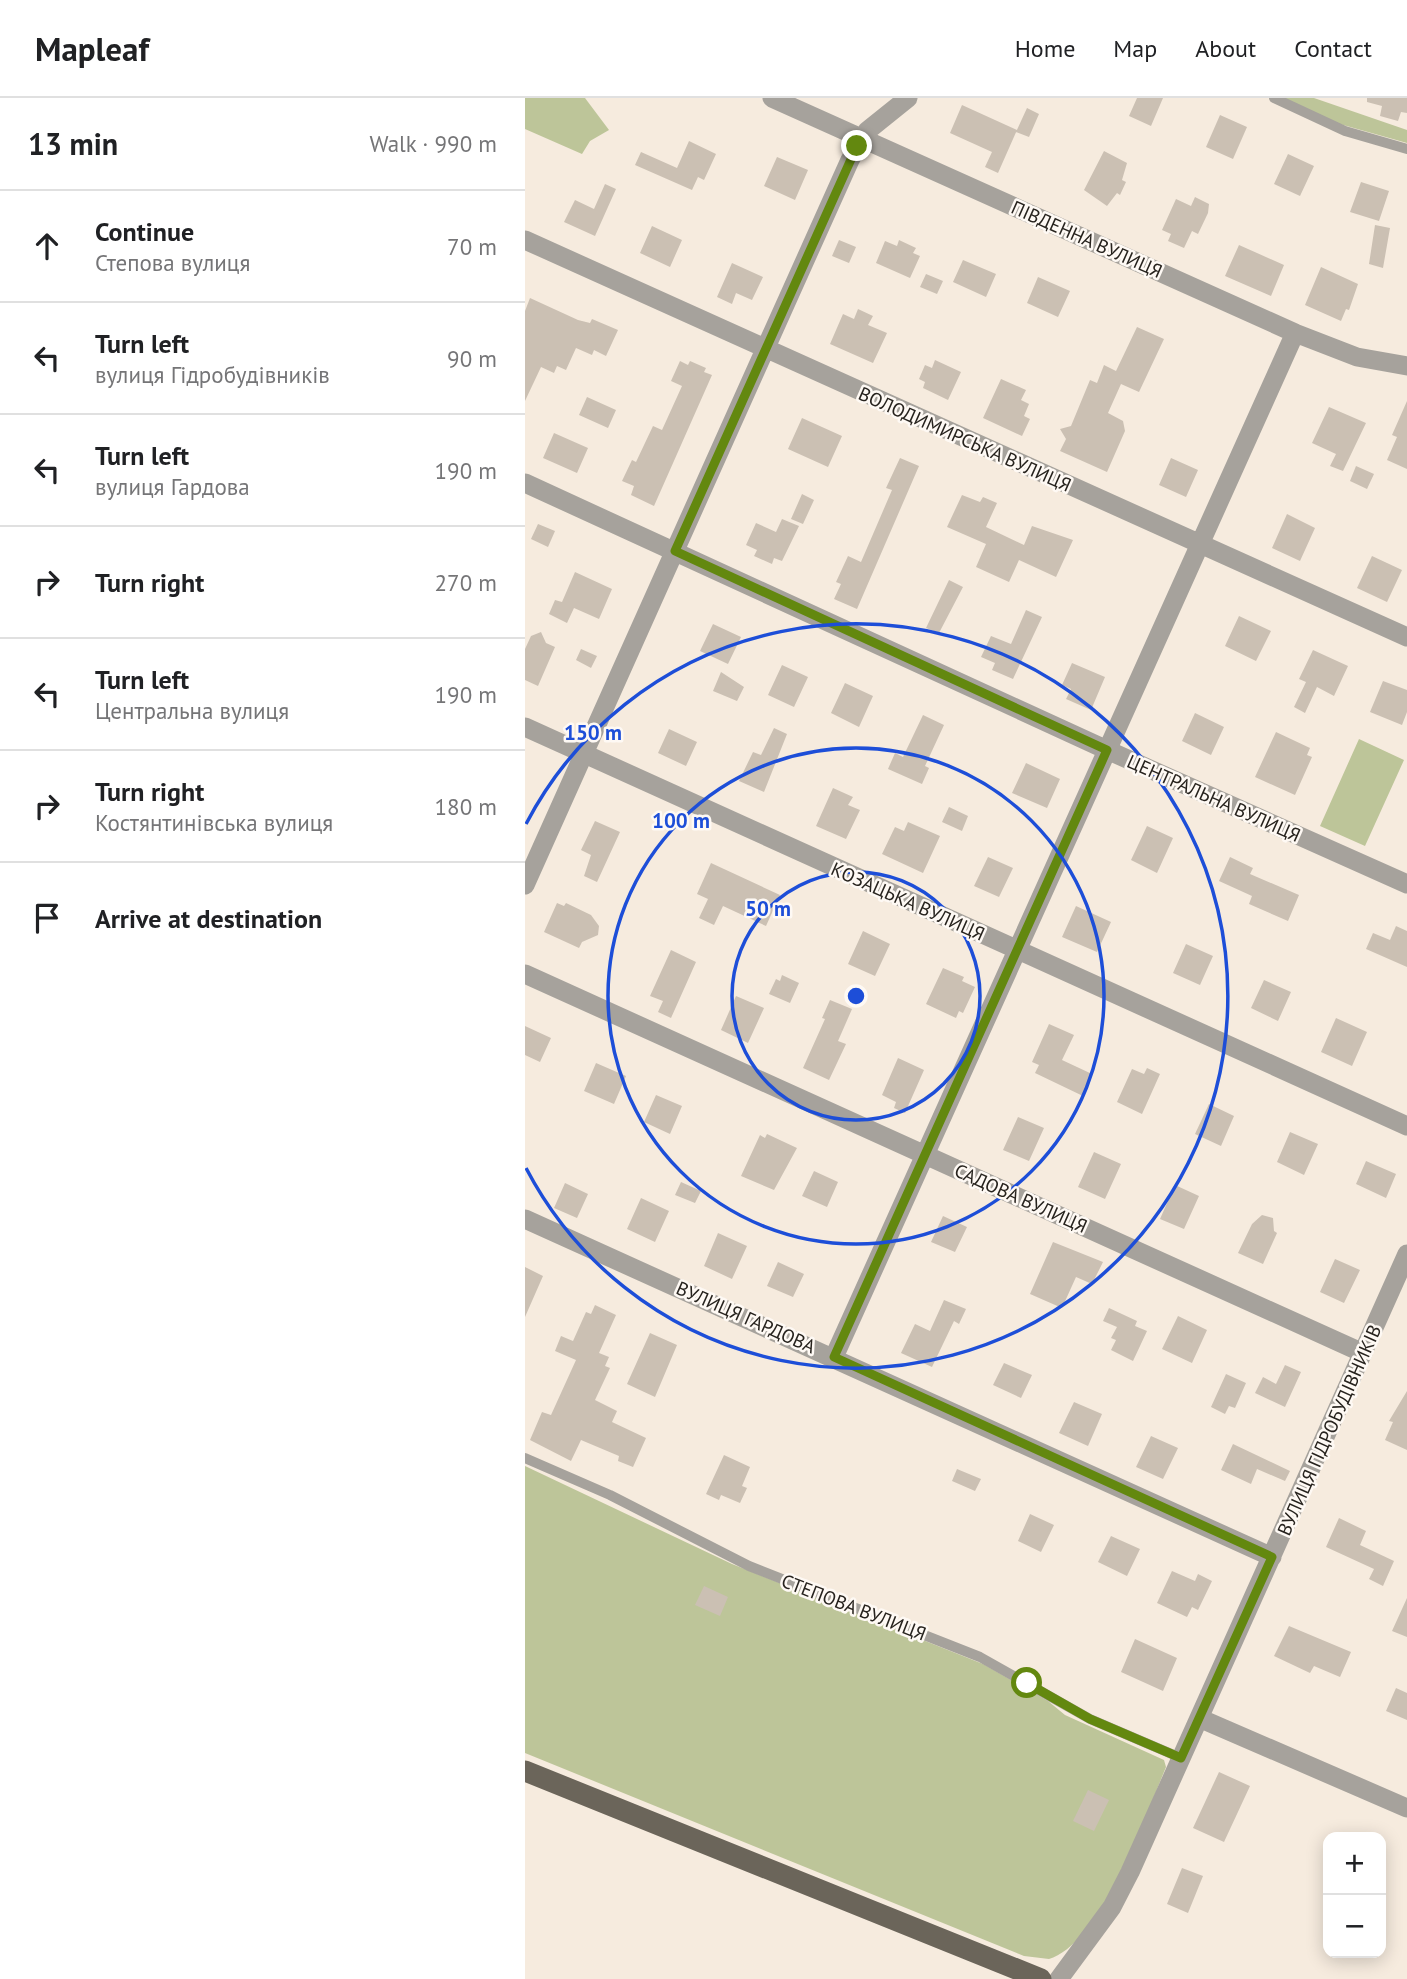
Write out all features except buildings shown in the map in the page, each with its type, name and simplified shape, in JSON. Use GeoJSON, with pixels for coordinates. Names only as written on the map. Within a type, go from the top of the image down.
{"type":"FeatureCollection","features":[{"type":"Feature","properties":{"kind":"main road"},"geometry":{"type":"LineString","coordinates":[[525,1770],[1041,1979]]}},
{"type":"Feature","properties":{"kind":"street","name":"ПІВДЕННА ВУЛИЦЯ"},"geometry":{"type":"LineString","coordinates":[[772,98],[1295,334],[1357,357],[1407,366]]}},
{"type":"Feature","properties":{"kind":"street"},"geometry":{"type":"LineString","coordinates":[[525,885],[862,138],[908,98]]}},
{"type":"Feature","properties":{"kind":"street","name":"ВОЛОДИМИРСЬКА ВУЛИЦЯ"},"geometry":{"type":"LineString","coordinates":[[525,240],[1407,637]]}},
{"type":"Feature","properties":{"kind":"street"},"geometry":{"type":"LineString","coordinates":[[834,1357],[1295,334]]}},
{"type":"Feature","properties":{"kind":"street","name":"ЦЕНТРАЛЬНА ВУЛИЦЯ"},"geometry":{"type":"LineString","coordinates":[[525,483],[1107,750],[1407,884]]}},
{"type":"Feature","properties":{"kind":"street","name":"КОЗАЦЬКА ВУЛИЦЯ"},"geometry":{"type":"LineString","coordinates":[[525,727],[1407,1126]]}},
{"type":"Feature","properties":{"kind":"street","name":"САДОВА ВУЛИЦЯ"},"geometry":{"type":"LineString","coordinates":[[525,974],[1363,1353]]}},
{"type":"Feature","properties":{"kind":"street","name":"ВУЛИЦЯ ГАРДОВА"},"geometry":{"type":"LineString","coordinates":[[525,1219],[1272,1557]]}},
{"type":"Feature","properties":{"kind":"street","name":"ВУЛИЦЯ ГІДРОБУДІВНИКІВ"},"geometry":{"type":"LineString","coordinates":[[1059,1979],[1122,1889],[1407,1254]]}},
{"type":"Feature","properties":{"kind":"street"},"geometry":{"type":"LineString","coordinates":[[1199,1718],[1405,1804]]}},
{"type":"Feature","properties":{"kind":"lane"},"geometry":{"type":"LineString","coordinates":[[1274,98],[1345,131],[1407,149]]}},
{"type":"Feature","properties":{"kind":"lane","name":"СТЕПОВА ВУЛИЦЯ"},"geometry":{"type":"LineString","coordinates":[[525,1458],[610,1495],[750,1566],[980,1657],[1090,1719],[1181,1758]]}},
{"type":"Feature","properties":{"kind":"green space"},"geometry":{"type":"Polygon","coordinates":[[[525,98],[585,98],[609,130],[590,141],[582,154],[525,129],[525,98]]]}},
{"type":"Feature","properties":{"kind":"green space"},"geometry":{"type":"Polygon","coordinates":[[[1282,98],[1314,98],[1407,130],[1407,143],[1329,121],[1282,98]]]}},
{"type":"Feature","properties":{"kind":"green space"},"geometry":{"type":"Polygon","coordinates":[[[1359,739],[1404,760],[1365,846],[1320,826],[1359,739]]]}},
{"type":"Feature","properties":{"kind":"green space"},"geometry":{"type":"Polygon","coordinates":[[[525,1466],[732,1564],[983,1664],[1048,1701],[1065,1715],[1164,1760],[1166,1767],[1134,1845],[1104,1904],[1086,1929],[1068,1948],[1049,1959],[1024,1956],[525,1753],[525,1466]]]}},
{"type":"Feature","properties":{"kind":"route"},"geometry":{"type":"LineString","coordinates":[[857,146],[675,551],[1107,750],[834,1357],[1272,1557],[1181,1758],[1090,1719],[1027,1683]]}}]}
